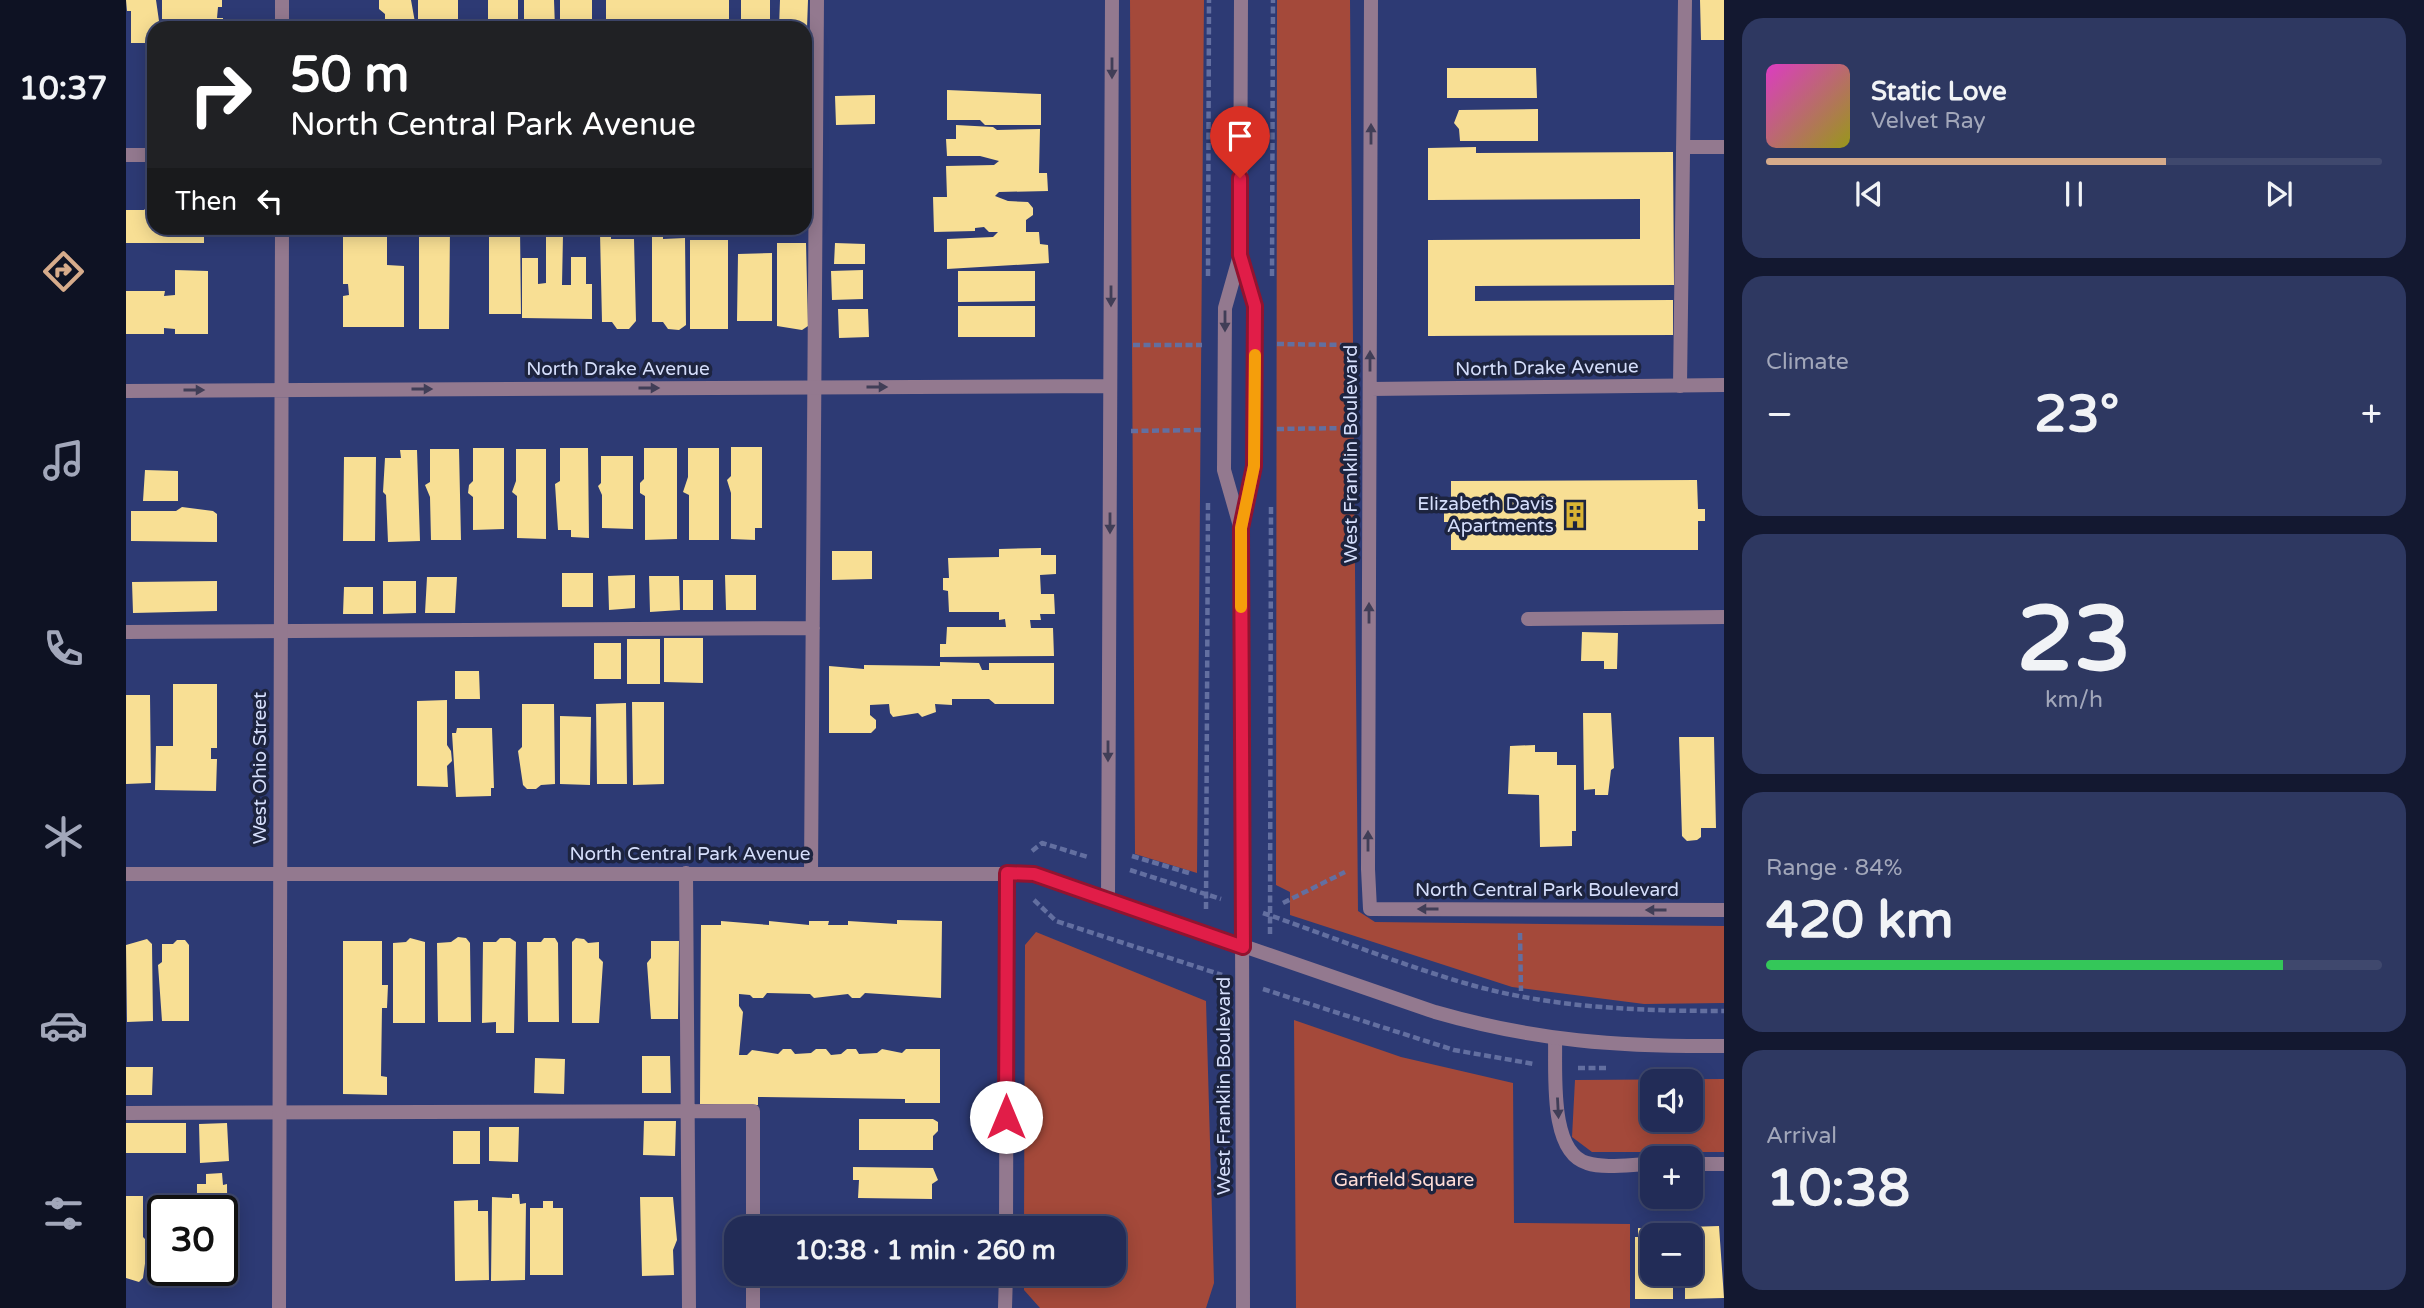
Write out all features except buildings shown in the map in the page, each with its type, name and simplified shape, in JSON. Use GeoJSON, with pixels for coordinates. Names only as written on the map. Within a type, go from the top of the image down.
{"type":"FeatureCollection","features":[{"type":"Feature","properties":{"kind":"street"},"geometry":{"type":"LineString","coordinates":[[282,0],[282,21]]}},
{"type":"Feature","properties":{"kind":"street"},"geometry":{"type":"LineString","coordinates":[[812,128],[817,0]]}},
{"type":"Feature","properties":{"kind":"street"},"geometry":{"type":"LineString","coordinates":[[1108,899],[1112,0]]}},
{"type":"Feature","properties":{"kind":"street","name":"West Franklin Boulevard"},"geometry":{"type":"LineString","coordinates":[[1241,0],[1240,255],[1225,308],[1224,470],[1241,528]]}},
{"type":"Feature","properties":{"kind":"street","name":"West Franklin Boulevard"},"geometry":{"type":"LineString","coordinates":[[1370,909],[1371,0]]}},
{"type":"Feature","properties":{"kind":"street"},"geometry":{"type":"LineString","coordinates":[[1680,386],[1685,0]]}},
{"type":"Feature","properties":{"kind":"street"},"geometry":{"type":"LineString","coordinates":[[1683,148],[1724,147]]}},
{"type":"Feature","properties":{"kind":"street"},"geometry":{"type":"LineString","coordinates":[[126,155],[147,155]]}},
{"type":"Feature","properties":{"kind":"street"},"geometry":{"type":"LineString","coordinates":[[811,873],[814,387],[812,232]]}},
{"type":"Feature","properties":{"kind":"street","name":"West Ohio Street"},"geometry":{"type":"LineString","coordinates":[[279,1308],[282,235]]}},
{"type":"Feature","properties":{"kind":"street","name":"West Franklin Boulevard"},"geometry":{"type":"LineString","coordinates":[[1240,255],[1255,306],[1254,466],[1241,528],[1243,1308]]}},
{"type":"Feature","properties":{"kind":"street","name":"North Drake Avenue"},"geometry":{"type":"LineString","coordinates":[[1370,388],[1724,385]]}},
{"type":"Feature","properties":{"kind":"street","name":"North Drake Avenue"},"geometry":{"type":"LineString","coordinates":[[126,391],[1110,386]]}},
{"type":"Feature","properties":{"kind":"street"},"geometry":{"type":"LineString","coordinates":[[1528,619],[1724,617]]}},
{"type":"Feature","properties":{"kind":"street"},"geometry":{"type":"LineString","coordinates":[[126,632],[813,628]]}},
{"type":"Feature","properties":{"kind":"street"},"geometry":{"type":"LineString","coordinates":[[686,873],[689,1308]]}},
{"type":"Feature","properties":{"kind":"street"},"geometry":{"type":"LineString","coordinates":[[1006,1216],[1007,873]]}},
{"type":"Feature","properties":{"kind":"street","name":"North Central Park Avenue"},"geometry":{"type":"LineString","coordinates":[[126,874],[1034,874],[1243,947]]}},
{"type":"Feature","properties":{"kind":"street","name":"North Central Park Boulevard"},"geometry":{"type":"LineString","coordinates":[[1370,909],[1724,910]]}},
{"type":"Feature","properties":{"kind":"street"},"geometry":{"type":"LineString","coordinates":[[1243,947],[1434,1012],[1555,1040],[1627,1046],[1724,1046]]}},
{"type":"Feature","properties":{"kind":"street"},"geometry":{"type":"LineString","coordinates":[[1555,1040],[1559,1130],[1570,1154],[1588,1164],[1640,1164]]}},
{"type":"Feature","properties":{"kind":"street"},"geometry":{"type":"LineString","coordinates":[[126,1113],[752,1111],[753,1216]]}},
{"type":"Feature","properties":{"kind":"street"},"geometry":{"type":"LineString","coordinates":[[1703,1164],[1724,1164]]}},
{"type":"Feature","properties":{"kind":"street"},"geometry":{"type":"LineString","coordinates":[[753,1286],[753,1308]]}},
{"type":"Feature","properties":{"kind":"street"},"geometry":{"type":"LineString","coordinates":[[1005,1308],[1006,1286]]}},
{"type":"Feature","properties":{"kind":"path"},"geometry":{"type":"LineString","coordinates":[[1276,344],[1346,345]]}},
{"type":"Feature","properties":{"kind":"path"},"geometry":{"type":"LineString","coordinates":[[1132,345],[1203,345]]}},
{"type":"Feature","properties":{"kind":"path"},"geometry":{"type":"LineString","coordinates":[[1276,429],[1349,428]]}},
{"type":"Feature","properties":{"kind":"path"},"geometry":{"type":"LineString","coordinates":[[1130,431],[1202,430]]}},
{"type":"Feature","properties":{"kind":"path"},"geometry":{"type":"LineString","coordinates":[[1042,843],[1077,853]]}},
{"type":"Feature","properties":{"kind":"path"},"geometry":{"type":"LineString","coordinates":[[1132,856],[1189,873]]}},
{"type":"Feature","properties":{"kind":"path"},"geometry":{"type":"LineString","coordinates":[[1130,870],[1189,889]]}},
{"type":"Feature","properties":{"kind":"path"},"geometry":{"type":"LineString","coordinates":[[1283,903],[1349,870]]}},
{"type":"Feature","properties":{"kind":"path"},"geometry":{"type":"LineString","coordinates":[[1056,920],[1191,965]]}},
{"type":"Feature","properties":{"kind":"path"},"geometry":{"type":"LineString","coordinates":[[1283,921],[1475,986],[1526,997],[1642,1011],[1724,1011]]}},
{"type":"Feature","properties":{"kind":"path"},"geometry":{"type":"LineString","coordinates":[[1520,933],[1521,991]]}},
{"type":"Feature","properties":{"kind":"path"},"geometry":{"type":"LineString","coordinates":[[1284,996],[1417,1040],[1520,1063]]}},
{"type":"Feature","properties":{"kind":"green space"},"geometry":{"type":"Polygon","coordinates":[[[1130,0],[1204,0],[1197,873],[1135,854],[1130,0]]]}},
{"type":"Feature","properties":{"kind":"green space"},"geometry":{"type":"Polygon","coordinates":[[[1277,0],[1350,0],[1358,911],[1375,922],[1724,926],[1724,1003],[1644,1004],[1512,987],[1290,915],[1290,892],[1276,885],[1277,0]]]}},
{"type":"Feature","properties":{"kind":"green space"},"geometry":{"type":"Polygon","coordinates":[[[1036,932],[1206,1001],[1214,1283],[1206,1308],[1040,1308],[1024,1290],[1024,1286],[1126,1286],[1126,1216],[1024,1216],[1025,945],[1036,932]]]}},
{"type":"Feature","properties":{"kind":"green space","name":"Garfield Square"},"geometry":{"type":"Polygon","coordinates":[[[1294,1020],[1401,1057],[1513,1083],[1514,1223],[1630,1224],[1630,1308],[1296,1308],[1294,1020]]]}},
{"type":"Feature","properties":{"kind":"green space"},"geometry":{"type":"Polygon","coordinates":[[[1703,1079],[1724,1079],[1724,1152],[1703,1152],[1703,1146],[1640,1146],[1640,1152],[1592,1152],[1572,1137],[1575,1080],[1640,1080],[1640,1132],[1703,1132],[1703,1079]]]}},
{"type":"Feature","properties":{"kind":"slow traffic"},"geometry":{"type":"LineString","coordinates":[[1241,607],[1241,528],[1254,466],[1255,355]]}},
{"type":"Feature","properties":{"kind":"place","name":"Elizabeth Davis Apartments"},"geometry":{"type":"Point","coordinates":[1575,515]}},
{"type":"Feature","properties":{"kind":"route"},"geometry":{"type":"LineString","coordinates":[[1006,1117],[1007,873],[1034,874],[1243,947],[1241,528],[1254,466],[1255,306],[1240,255],[1240,178]]}}]}
